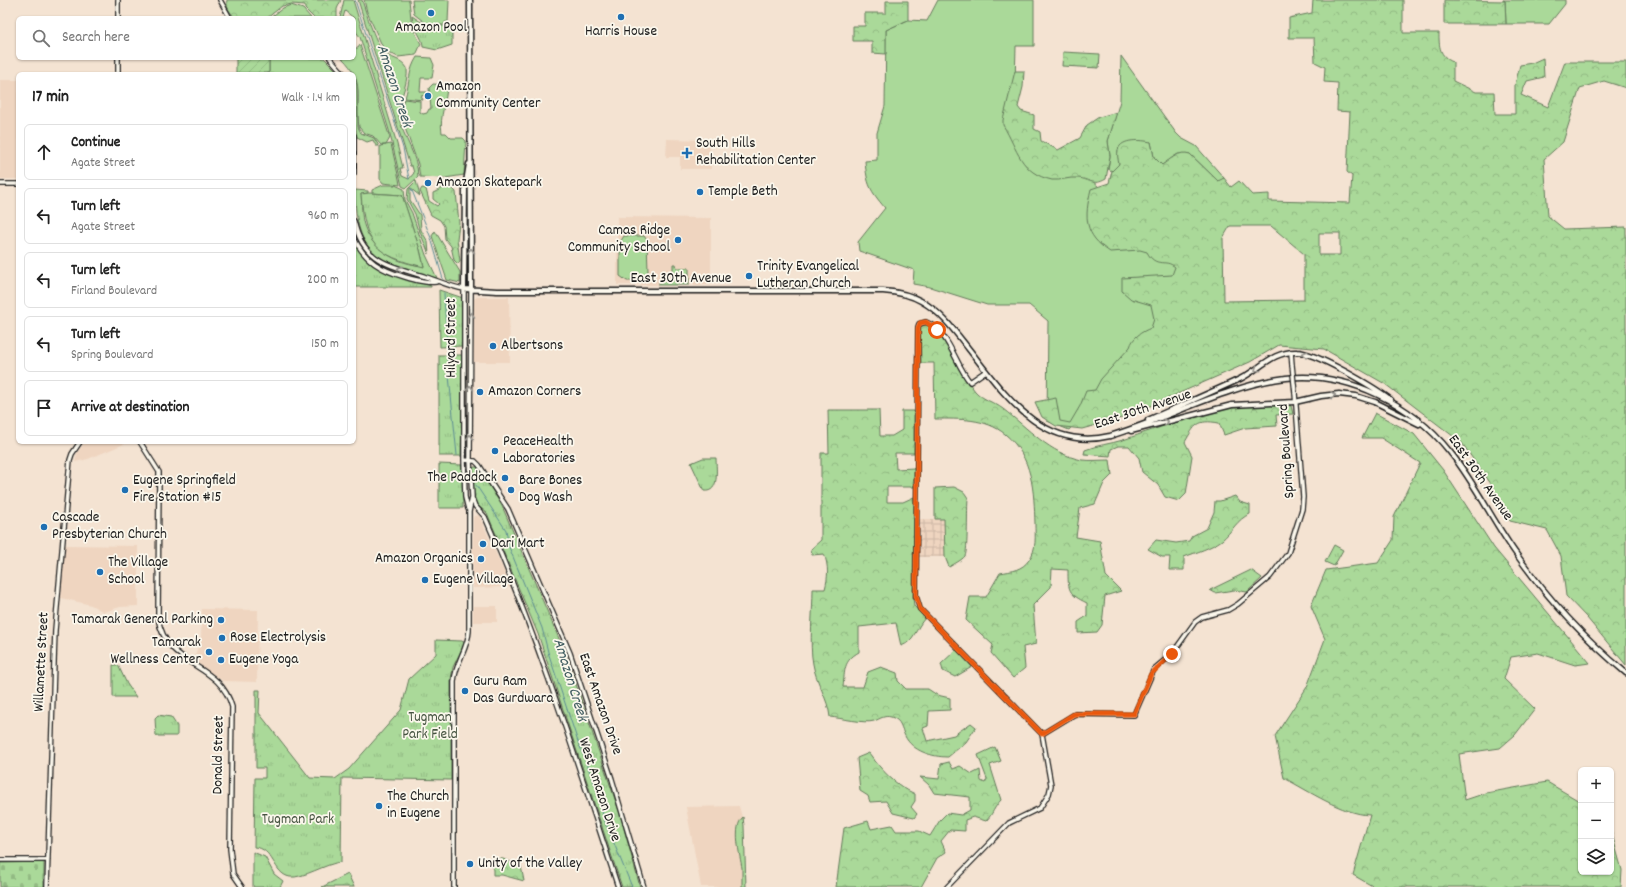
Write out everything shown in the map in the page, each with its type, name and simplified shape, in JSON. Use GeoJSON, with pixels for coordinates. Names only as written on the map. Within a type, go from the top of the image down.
{"type":"FeatureCollection","features":[{"type":"Feature","properties":{"kind":"main road","name":"Hilyard Street"},"geometry":{"type":"LineString","coordinates":[[464,289],[465,188],[469,164],[470,0]]}},
{"type":"Feature","properties":{"kind":"main road","name":"Hilyard Street"},"geometry":{"type":"LineString","coordinates":[[469,164],[471,173],[471,290]]}},
{"type":"Feature","properties":{"kind":"main road","name":"East 30th Avenue"},"geometry":{"type":"LineString","coordinates":[[464,289],[894,292],[921,300],[941,315],[1013,402],[1045,429],[1058,435],[1078,439],[1102,438],[1242,388],[1281,379],[1308,377],[1335,380],[1375,394],[1400,407],[1428,428],[1459,464],[1516,554],[1554,603],[1596,648],[1626,673]]}},
{"type":"Feature","properties":{"kind":"main road"},"geometry":{"type":"LineString","coordinates":[[1126,430],[1242,378],[1276,356],[1291,352],[1302,352],[1314,356],[1368,384],[1400,407]]}},
{"type":"Feature","properties":{"kind":"main road"},"geometry":{"type":"LineString","coordinates":[[1115,434],[1232,405],[1295,402],[1331,394],[1349,395],[1375,402],[1428,428]]}},
{"type":"Feature","properties":{"kind":"street"},"geometry":{"type":"LineString","coordinates":[[118,0],[118,16]]}},
{"type":"Feature","properties":{"kind":"street"},"geometry":{"type":"LineString","coordinates":[[220,0],[229,16]]}},
{"type":"Feature","properties":{"kind":"street"},"geometry":{"type":"LineString","coordinates":[[118,60],[118,72]]}},
{"type":"Feature","properties":{"kind":"street"},"geometry":{"type":"LineString","coordinates":[[332,60],[342,72]]}},
{"type":"Feature","properties":{"kind":"street"},"geometry":{"type":"LineString","coordinates":[[0,184],[16,184]]}},
{"type":"Feature","properties":{"kind":"street"},"geometry":{"type":"LineString","coordinates":[[356,226],[363,243],[374,257],[387,265],[428,277],[437,282],[464,289]]}},
{"type":"Feature","properties":{"kind":"street"},"geometry":{"type":"LineString","coordinates":[[356,241],[364,254],[380,268],[426,283],[437,282]]}},
{"type":"Feature","properties":{"kind":"street","name":"Hilyard Street"},"geometry":{"type":"LineString","coordinates":[[454,887],[454,682],[457,664],[469,639],[469,512],[466,497],[464,460],[464,289]]}},
{"type":"Feature","properties":{"kind":"street","name":"Hilyard Street"},"geometry":{"type":"LineString","coordinates":[[469,512],[472,497],[470,460],[471,290]]}},
{"type":"Feature","properties":{"kind":"street"},"geometry":{"type":"LineString","coordinates":[[947,887],[1009,823],[1033,812],[1045,802],[1050,794],[1051,785],[1042,734],[920,609],[916,596],[919,324],[926,322],[937,330],[949,344],[962,371],[970,382],[986,370]]}},
{"type":"Feature","properties":{"kind":"street","name":"Spring Boulevard"},"geometry":{"type":"LineString","coordinates":[[1042,734],[1074,714],[1132,715],[1136,712],[1148,680],[1154,669],[1172,654],[1195,622],[1202,617],[1228,610],[1238,604],[1270,577],[1288,553],[1303,504],[1291,352]]}},
{"type":"Feature","properties":{"kind":"street","name":"Willamette Street"},"geometry":{"type":"LineString","coordinates":[[47,887],[51,706],[57,600],[70,460],[73,451],[78,444]]}},
{"type":"Feature","properties":{"kind":"street","name":"Donald Street"},"geometry":{"type":"LineString","coordinates":[[141,444],[159,472],[158,618],[161,632],[174,651],[216,679],[227,694],[232,708],[230,849],[233,874],[242,887]]}},
{"type":"Feature","properties":{"kind":"street"},"geometry":{"type":"LineString","coordinates":[[464,460],[470,460]]}},
{"type":"Feature","properties":{"kind":"street","name":"East Amazon Drive"},"geometry":{"type":"LineString","coordinates":[[470,460],[479,465],[508,509],[562,632],[612,779],[644,887]]}},
{"type":"Feature","properties":{"kind":"street","name":"West Amazon Drive"},"geometry":{"type":"LineString","coordinates":[[472,497],[475,506],[482,513],[508,569],[540,653],[618,887]]}},
{"type":"Feature","properties":{"kind":"street"},"geometry":{"type":"LineString","coordinates":[[469,512],[482,513]]}},
{"type":"Feature","properties":{"kind":"street"},"geometry":{"type":"LineString","coordinates":[[0,860],[48,860]]}},
{"type":"Feature","properties":{"kind":"shaded area"},"geometry":{"type":"Polygon","coordinates":[[[0,80],[16,80],[16,179],[0,179],[0,80]]]}},
{"type":"Feature","properties":{"kind":"shaded area"},"geometry":{"type":"Polygon","coordinates":[[[667,139],[709,140],[711,169],[680,169],[680,157],[666,157],[667,139]]]}},
{"type":"Feature","properties":{"kind":"shaded area"},"geometry":{"type":"Polygon","coordinates":[[[617,217],[711,218],[711,285],[617,285],[617,217]]]}},
{"type":"Feature","properties":{"kind":"shaded area"},"geometry":{"type":"Polygon","coordinates":[[[477,297],[509,297],[510,362],[474,362],[474,299],[477,297]]]}},
{"type":"Feature","properties":{"kind":"shaded area"},"geometry":{"type":"Polygon","coordinates":[[[84,444],[124,444],[88,459],[75,462],[77,453],[84,444]]]}},
{"type":"Feature","properties":{"kind":"shaded area"},"geometry":{"type":"Polygon","coordinates":[[[479,515],[511,587],[473,588],[473,517],[479,515]]]}},
{"type":"Feature","properties":{"kind":"shaded area"},"geometry":{"type":"Polygon","coordinates":[[[919,519],[944,519],[945,557],[919,557],[919,519]]]}},
{"type":"Feature","properties":{"kind":"shaded area","name":"The Village School"},"geometry":{"type":"Polygon","coordinates":[[[64,545],[138,546],[138,606],[120,607],[104,612],[91,605],[61,598],[64,545]]]}},
{"type":"Feature","properties":{"kind":"shaded area"},"geometry":{"type":"Polygon","coordinates":[[[473,606],[497,606],[497,622],[473,622],[473,606]]]}},
{"type":"Feature","properties":{"kind":"shaded area"},"geometry":{"type":"Polygon","coordinates":[[[202,609],[258,610],[257,682],[223,681],[193,660],[201,639],[202,609]]]}},
{"type":"Feature","properties":{"kind":"shaded area"},"geometry":{"type":"Polygon","coordinates":[[[739,806],[742,817],[738,832],[738,845],[742,869],[742,887],[701,887],[686,807],[739,806]]]}},
{"type":"Feature","properties":{"kind":"green space"},"geometry":{"type":"Polygon","coordinates":[[[227,0],[341,0],[337,9],[337,16],[312,16],[305,9],[305,5],[292,4],[282,6],[270,16],[233,16],[230,12],[227,0]]]}},
{"type":"Feature","properties":{"kind":"green space"},"geometry":{"type":"Polygon","coordinates":[[[344,0],[353,0],[397,144],[403,168],[400,168],[402,176],[409,179],[414,173],[412,166],[410,166],[358,0],[362,0],[381,49],[387,55],[402,62],[407,68],[406,81],[399,106],[399,117],[416,161],[418,177],[406,188],[402,186],[389,130],[360,37],[356,32],[356,16],[351,16],[345,11],[344,16],[340,16],[344,0]]]}},
{"type":"Feature","properties":{"kind":"green space"},"geometry":{"type":"Polygon","coordinates":[[[364,0],[409,0],[412,27],[421,44],[416,55],[398,57],[384,50],[367,12],[364,0]]]}},
{"type":"Feature","properties":{"kind":"green space","name":"Amazon Pool"},"geometry":{"type":"Polygon","coordinates":[[[412,0],[449,0],[448,22],[445,22],[445,25],[428,25],[414,14],[412,0]]]}},
{"type":"Feature","properties":{"kind":"green space"},"geometry":{"type":"Polygon","coordinates":[[[938,0],[1034,0],[1034,46],[1016,46],[1015,85],[1005,124],[1083,173],[1178,256],[1177,282],[1154,331],[1069,430],[1047,421],[1048,321],[1029,305],[987,305],[930,287],[913,284],[914,270],[859,251],[858,242],[885,208],[870,187],[865,161],[877,160],[877,133],[885,106],[886,30],[908,20],[927,21],[938,0]]]}},
{"type":"Feature","properties":{"kind":"green space"},"geometry":{"type":"Polygon","coordinates":[[[1313,0],[1403,0],[1403,33],[1439,33],[1442,54],[1448,60],[1453,62],[1453,81],[1476,92],[1494,92],[1495,114],[1515,114],[1515,85],[1520,65],[1532,63],[1543,58],[1544,77],[1527,81],[1521,95],[1548,107],[1565,62],[1626,62],[1626,88],[1604,81],[1580,88],[1563,142],[1544,159],[1548,216],[1564,229],[1626,227],[1626,665],[1587,618],[1566,596],[1561,556],[1547,530],[1510,521],[1490,484],[1462,443],[1385,384],[1324,349],[1279,345],[1250,362],[1125,417],[1082,429],[1056,426],[1042,417],[1035,402],[1056,398],[1060,421],[1070,423],[1080,406],[1086,391],[1095,390],[1101,379],[1130,347],[1135,338],[1151,328],[1154,319],[1151,305],[1131,299],[1122,291],[1122,278],[1172,275],[1175,267],[1168,263],[1157,262],[1150,257],[1147,252],[1140,250],[1110,252],[1101,246],[1095,239],[1088,225],[1087,209],[1091,189],[1109,183],[1112,171],[1119,164],[1118,150],[1123,143],[1137,140],[1151,142],[1154,157],[1162,165],[1179,154],[1190,154],[1218,181],[1224,178],[1231,187],[1239,181],[1252,195],[1269,194],[1269,201],[1350,203],[1352,176],[1347,172],[1350,112],[1337,111],[1338,83],[1324,82],[1325,67],[1315,62],[1314,38],[1289,38],[1289,18],[1312,13],[1313,0]],[[1230,226],[1223,238],[1224,301],[1304,300],[1304,254],[1271,226],[1230,226]],[[1319,233],[1319,255],[1340,255],[1340,233],[1319,233]]]}},
{"type":"Feature","properties":{"kind":"green space"},"geometry":{"type":"Polygon","coordinates":[[[1444,0],[1505,1],[1506,24],[1444,24],[1444,0]]]}},
{"type":"Feature","properties":{"kind":"green space"},"geometry":{"type":"Polygon","coordinates":[[[1503,0],[1565,0],[1565,4],[1549,24],[1506,24],[1505,1],[1503,0]]]}},
{"type":"Feature","properties":{"kind":"green space"},"geometry":{"type":"Polygon","coordinates":[[[886,1],[908,1],[908,20],[886,30],[886,54],[872,53],[872,41],[853,41],[853,26],[865,26],[865,13],[886,13],[886,1]]]}},
{"type":"Feature","properties":{"kind":"green space"},"geometry":{"type":"Polygon","coordinates":[[[291,5],[303,9],[309,16],[273,16],[283,8],[291,5]]]}},
{"type":"Feature","properties":{"kind":"green space"},"geometry":{"type":"Polygon","coordinates":[[[412,16],[427,26],[448,26],[452,30],[452,45],[437,50],[423,47],[423,43],[414,25],[412,16]]]}},
{"type":"Feature","properties":{"kind":"green space"},"geometry":{"type":"Polygon","coordinates":[[[360,45],[390,138],[386,145],[381,145],[373,136],[364,133],[359,127],[356,72],[352,72],[344,60],[356,60],[356,48],[360,45]]]}},
{"type":"Feature","properties":{"kind":"green space"},"geometry":{"type":"Polygon","coordinates":[[[1063,52],[1100,54],[1099,68],[1062,66],[1063,52]]]}},
{"type":"Feature","properties":{"kind":"green space"},"geometry":{"type":"Polygon","coordinates":[[[1121,56],[1176,133],[1181,138],[1196,146],[1224,178],[1221,181],[1218,181],[1190,154],[1178,154],[1162,165],[1154,157],[1151,142],[1118,150],[1119,164],[1112,171],[1108,169],[1110,156],[1108,141],[1120,101],[1121,56]]]}},
{"type":"Feature","properties":{"kind":"green space"},"geometry":{"type":"Polygon","coordinates":[[[417,57],[431,58],[434,65],[432,78],[421,78],[420,92],[427,92],[427,95],[421,96],[423,100],[405,98],[411,72],[417,57]]]}},
{"type":"Feature","properties":{"kind":"green space"},"geometry":{"type":"Polygon","coordinates":[[[236,60],[269,60],[269,72],[236,72],[236,60]]]}},
{"type":"Feature","properties":{"kind":"green space"},"geometry":{"type":"Polygon","coordinates":[[[269,60],[326,60],[338,72],[269,72],[269,60]]]}},
{"type":"Feature","properties":{"kind":"green space"},"geometry":{"type":"Polygon","coordinates":[[[1015,71],[1024,71],[1023,87],[1018,107],[1021,111],[1034,115],[1034,129],[1040,132],[1041,141],[1058,150],[1080,138],[1087,125],[1099,117],[1117,112],[1108,141],[1110,156],[1106,179],[1098,182],[1091,182],[1081,178],[1052,180],[1041,177],[1026,166],[1003,125],[1015,71]]]}},
{"type":"Feature","properties":{"kind":"green space"},"geometry":{"type":"Polygon","coordinates":[[[356,82],[358,127],[361,133],[374,138],[379,146],[376,146],[373,140],[367,142],[357,137],[356,82]]]}},
{"type":"Feature","properties":{"kind":"green space"},"geometry":{"type":"Polygon","coordinates":[[[433,84],[447,85],[442,115],[442,133],[446,133],[451,138],[463,138],[466,141],[464,175],[445,178],[420,177],[418,164],[401,117],[401,109],[404,99],[420,101],[420,112],[423,114],[427,113],[429,109],[431,109],[429,88],[433,84]]]}},
{"type":"Feature","properties":{"kind":"green space"},"geometry":{"type":"Polygon","coordinates":[[[391,144],[400,185],[383,183],[380,179],[380,146],[391,144]]]}},
{"type":"Feature","properties":{"kind":"green space"},"geometry":{"type":"Polygon","coordinates":[[[416,181],[420,196],[410,188],[410,200],[420,215],[421,230],[428,242],[429,254],[420,232],[415,214],[407,199],[408,189],[416,181]]]}},
{"type":"Feature","properties":{"kind":"green space"},"geometry":{"type":"Polygon","coordinates":[[[383,185],[395,185],[404,189],[405,200],[412,213],[426,255],[437,278],[417,273],[386,261],[375,254],[366,243],[360,230],[356,212],[356,190],[368,191],[368,193],[361,194],[362,213],[364,225],[373,242],[380,249],[396,259],[414,265],[424,266],[402,195],[372,193],[372,190],[383,185]]]}},
{"type":"Feature","properties":{"kind":"green space"},"geometry":{"type":"Polygon","coordinates":[[[447,186],[456,192],[459,223],[457,239],[460,261],[458,264],[454,260],[451,246],[445,239],[444,226],[440,220],[431,215],[420,191],[422,188],[426,189],[429,201],[437,206],[439,204],[433,199],[433,193],[447,186]]]}},
{"type":"Feature","properties":{"kind":"green space"},"geometry":{"type":"Polygon","coordinates":[[[361,194],[402,195],[424,267],[394,258],[383,252],[375,245],[366,225],[361,194]]]}},
{"type":"Feature","properties":{"kind":"green space"},"geometry":{"type":"Polygon","coordinates":[[[435,231],[460,272],[460,283],[447,280],[432,236],[435,231]]]}},
{"type":"Feature","properties":{"kind":"green space"},"geometry":{"type":"Polygon","coordinates":[[[624,236],[644,236],[647,240],[648,271],[646,278],[639,281],[627,281],[620,276],[620,242],[624,236]]]}},
{"type":"Feature","properties":{"kind":"green space"},"geometry":{"type":"Polygon","coordinates":[[[356,245],[361,252],[377,267],[387,272],[431,287],[356,287],[356,245]]]}},
{"type":"Feature","properties":{"kind":"green space"},"geometry":{"type":"Polygon","coordinates":[[[673,264],[676,264],[677,268],[689,268],[689,285],[659,285],[659,282],[673,281],[673,264]]]}},
{"type":"Feature","properties":{"kind":"green space"},"geometry":{"type":"Polygon","coordinates":[[[439,290],[463,298],[462,346],[440,347],[439,290]]]}},
{"type":"Feature","properties":{"kind":"green space"},"geometry":{"type":"Polygon","coordinates":[[[924,324],[931,326],[942,336],[959,369],[981,397],[996,404],[1040,439],[1070,457],[1082,460],[1110,460],[1112,475],[1104,483],[1095,504],[1080,508],[1076,537],[1100,541],[1106,576],[1121,591],[1105,596],[1102,625],[1097,632],[1078,633],[1078,622],[1087,616],[1087,603],[1076,597],[1070,591],[1068,570],[1052,569],[1051,587],[1033,605],[1036,644],[1023,647],[1025,668],[1013,678],[991,653],[993,645],[966,620],[970,597],[986,597],[1000,573],[1013,571],[1020,568],[1032,556],[1035,533],[1034,499],[1030,475],[1027,464],[1014,443],[1005,434],[997,429],[972,420],[935,419],[934,363],[921,363],[920,330],[924,324]]]}},
{"type":"Feature","properties":{"kind":"green space"},"geometry":{"type":"Polygon","coordinates":[[[439,355],[462,355],[463,358],[461,456],[439,456],[439,355]]]}},
{"type":"Feature","properties":{"kind":"green space"},"geometry":{"type":"Polygon","coordinates":[[[1288,404],[1291,406],[1293,414],[1276,415],[1277,426],[1245,428],[1224,435],[1219,423],[1206,422],[1194,427],[1185,442],[1192,456],[1186,494],[1179,501],[1165,497],[1158,485],[1142,472],[1139,458],[1129,446],[1118,446],[1111,449],[1110,456],[1084,454],[1085,450],[1090,448],[1123,440],[1181,420],[1211,412],[1248,405],[1288,404]]]}},
{"type":"Feature","properties":{"kind":"green space"},"geometry":{"type":"Polygon","coordinates":[[[828,410],[879,410],[880,436],[892,436],[902,430],[902,411],[914,411],[914,453],[895,453],[896,469],[914,468],[914,487],[887,487],[887,502],[903,502],[914,497],[913,598],[914,606],[925,618],[912,638],[901,646],[896,623],[859,627],[859,652],[847,663],[843,687],[863,687],[868,672],[881,667],[897,673],[898,681],[906,689],[928,689],[937,695],[950,698],[950,710],[929,711],[928,726],[923,728],[927,741],[954,735],[971,723],[976,727],[966,742],[948,757],[929,754],[912,746],[908,741],[901,725],[895,718],[884,717],[874,721],[865,722],[830,717],[827,703],[815,671],[812,656],[811,637],[813,589],[825,589],[827,576],[827,563],[824,554],[812,555],[811,549],[821,540],[821,453],[829,453],[828,410]]]}},
{"type":"Feature","properties":{"kind":"green space"},"geometry":{"type":"Polygon","coordinates":[[[1375,413],[1414,434],[1443,470],[1494,548],[1590,663],[1575,665],[1538,653],[1511,657],[1504,679],[1535,709],[1515,735],[1500,748],[1459,754],[1465,800],[1486,793],[1547,782],[1578,800],[1578,875],[1614,875],[1614,842],[1622,870],[1621,887],[1374,887],[1353,875],[1370,815],[1348,811],[1284,778],[1275,736],[1307,687],[1325,639],[1311,606],[1326,570],[1378,563],[1393,540],[1394,517],[1420,463],[1381,438],[1362,438],[1375,413]]]}},
{"type":"Feature","properties":{"kind":"green space"},"geometry":{"type":"Polygon","coordinates":[[[703,458],[716,458],[715,484],[709,491],[704,491],[691,463],[703,458]]]}},
{"type":"Feature","properties":{"kind":"green space"},"geometry":{"type":"Polygon","coordinates":[[[439,464],[462,465],[463,508],[439,508],[439,464]]]}},
{"type":"Feature","properties":{"kind":"green space"},"geometry":{"type":"Polygon","coordinates":[[[474,467],[478,467],[502,506],[566,655],[620,814],[640,887],[622,887],[538,634],[487,513],[476,504],[474,498],[472,469],[474,467]]]}},
{"type":"Feature","properties":{"kind":"green space"},"geometry":{"type":"Polygon","coordinates":[[[954,487],[964,492],[968,498],[967,546],[965,556],[949,567],[945,557],[944,519],[935,519],[935,488],[954,487]]]}},
{"type":"Feature","properties":{"kind":"green space"},"geometry":{"type":"Polygon","coordinates":[[[1235,496],[1240,502],[1250,505],[1250,514],[1238,522],[1226,537],[1218,543],[1184,557],[1184,570],[1169,570],[1170,557],[1162,557],[1148,549],[1156,540],[1176,543],[1189,541],[1192,536],[1207,528],[1214,512],[1215,501],[1220,501],[1235,496]]]}},
{"type":"Feature","properties":{"kind":"green space"},"geometry":{"type":"Polygon","coordinates":[[[1334,545],[1343,550],[1334,566],[1325,562],[1334,545]]]}},
{"type":"Feature","properties":{"kind":"green space"},"geometry":{"type":"Polygon","coordinates":[[[1251,570],[1262,578],[1247,592],[1234,590],[1215,593],[1210,590],[1251,570]]]}},
{"type":"Feature","properties":{"kind":"green space","name":"Tugman Park"},"geometry":{"type":"Polygon","coordinates":[[[436,640],[462,641],[465,643],[453,667],[451,680],[451,780],[342,778],[341,862],[301,876],[290,877],[284,875],[266,852],[261,848],[254,847],[255,778],[265,778],[265,768],[256,768],[256,690],[260,690],[259,713],[310,778],[335,779],[349,769],[401,710],[409,679],[436,654],[436,640]]]}},
{"type":"Feature","properties":{"kind":"green space"},"geometry":{"type":"Polygon","coordinates":[[[956,650],[972,667],[955,677],[943,671],[941,664],[956,650]]]}},
{"type":"Feature","properties":{"kind":"green space"},"geometry":{"type":"Polygon","coordinates":[[[113,665],[118,665],[127,684],[136,697],[113,697],[113,665]]]}},
{"type":"Feature","properties":{"kind":"green space"},"geometry":{"type":"Polygon","coordinates":[[[158,715],[171,717],[177,726],[177,736],[156,736],[155,718],[158,715]]]}},
{"type":"Feature","properties":{"kind":"green space"},"geometry":{"type":"Polygon","coordinates":[[[995,747],[1001,761],[990,765],[1001,800],[986,821],[973,817],[965,820],[965,831],[950,830],[941,841],[946,852],[937,858],[921,887],[836,887],[844,828],[868,821],[871,829],[892,825],[896,831],[919,831],[930,836],[940,820],[947,813],[961,815],[970,810],[970,797],[934,793],[929,785],[920,777],[939,779],[941,764],[949,762],[953,769],[960,766],[972,774],[980,770],[981,781],[985,783],[987,779],[978,755],[995,747]]]}},
{"type":"Feature","properties":{"kind":"green space"},"geometry":{"type":"Polygon","coordinates":[[[869,753],[889,777],[915,794],[915,801],[911,807],[917,814],[914,818],[893,813],[886,801],[870,802],[868,796],[860,791],[857,758],[869,753]]]}},
{"type":"Feature","properties":{"kind":"green space"},"geometry":{"type":"Polygon","coordinates":[[[743,817],[746,887],[742,887],[742,868],[737,834],[738,827],[743,817]]]}},
{"type":"Feature","properties":{"kind":"green space","name":"Tugman Park"},"geometry":{"type":"Polygon","coordinates":[[[253,852],[265,857],[274,874],[283,881],[280,887],[253,887],[253,852]]]}},
{"type":"Feature","properties":{"kind":"green space"},"geometry":{"type":"Polygon","coordinates":[[[493,858],[503,859],[521,866],[524,881],[502,875],[493,875],[493,858]]]}},
{"type":"Feature","properties":{"kind":"green space"},"geometry":{"type":"Polygon","coordinates":[[[44,862],[44,887],[0,887],[0,863],[44,862]]]}},
{"type":"Feature","properties":{"kind":"green space"},"geometry":{"type":"Polygon","coordinates":[[[348,874],[354,887],[322,887],[348,874]]]}},
{"type":"Feature","properties":{"kind":"waterway","name":"Amazon Creek"},"geometry":{"type":"LineString","coordinates":[[355,0],[403,148],[409,179]]}},
{"type":"Feature","properties":{"kind":"waterway","name":"Amazon Creek"},"geometry":{"type":"LineString","coordinates":[[411,188],[431,238],[443,279]]}},
{"type":"Feature","properties":{"kind":"waterway","name":"Amazon Creek"},"geometry":{"type":"LineString","coordinates":[[444,293],[447,345]]}},
{"type":"Feature","properties":{"kind":"waterway","name":"Amazon Creek"},"geometry":{"type":"LineString","coordinates":[[447,356],[457,455]]}},
{"type":"Feature","properties":{"kind":"waterway","name":"Amazon Creek"},"geometry":{"type":"LineString","coordinates":[[476,485],[506,530],[509,547],[542,628],[548,652],[577,739],[597,790],[604,819],[632,887]]}},
{"type":"Feature","properties":{"kind":"place","name":"Amazon Pool"},"geometry":{"type":"Point","coordinates":[431,13]}},
{"type":"Feature","properties":{"kind":"place","name":"Harris House"},"geometry":{"type":"Point","coordinates":[621,17]}},
{"type":"Feature","properties":{"kind":"place","name":"Amazon Community Center"},"geometry":{"type":"Point","coordinates":[428,96]}},
{"type":"Feature","properties":{"kind":"place","name":"South Hills Rehabilitation Center"},"geometry":{"type":"Point","coordinates":[687,153]}},
{"type":"Feature","properties":{"kind":"place","name":"Amazon Skatepark"},"geometry":{"type":"Point","coordinates":[428,183]}},
{"type":"Feature","properties":{"kind":"place","name":"Temple Beth"},"geometry":{"type":"Point","coordinates":[700,192]}},
{"type":"Feature","properties":{"kind":"place","name":"Camas Ridge Community School"},"geometry":{"type":"Point","coordinates":[678,240]}},
{"type":"Feature","properties":{"kind":"place","name":"Trinity Evangelical Lutheran Church"},"geometry":{"type":"Point","coordinates":[749,276]}},
{"type":"Feature","properties":{"kind":"place","name":"Albertsons"},"geometry":{"type":"Point","coordinates":[493,346]}},
{"type":"Feature","properties":{"kind":"place","name":"Amazon Corners"},"geometry":{"type":"Point","coordinates":[480,392]}},
{"type":"Feature","properties":{"kind":"place","name":"PeaceHealth Laboratories"},"geometry":{"type":"Point","coordinates":[495,451]}},
{"type":"Feature","properties":{"kind":"place","name":"The Paddock"},"geometry":{"type":"Point","coordinates":[505,478]}},
{"type":"Feature","properties":{"kind":"place","name":"Eugene Springfield Fire Station #15"},"geometry":{"type":"Point","coordinates":[125,490]}},
{"type":"Feature","properties":{"kind":"place","name":"Bare Bones Dog Wash"},"geometry":{"type":"Point","coordinates":[511,490]}},
{"type":"Feature","properties":{"kind":"place","name":"Cascade Presbyterian Church"},"geometry":{"type":"Point","coordinates":[44,527]}},
{"type":"Feature","properties":{"kind":"place","name":"Dari Mart"},"geometry":{"type":"Point","coordinates":[483,544]}},
{"type":"Feature","properties":{"kind":"place","name":"Amazon Organics"},"geometry":{"type":"Point","coordinates":[481,559]}},
{"type":"Feature","properties":{"kind":"place","name":"The Village School"},"geometry":{"type":"Point","coordinates":[100,572]}},
{"type":"Feature","properties":{"kind":"place","name":"Eugene Village"},"geometry":{"type":"Point","coordinates":[425,580]}},
{"type":"Feature","properties":{"kind":"place","name":"Tamarak General Parking"},"geometry":{"type":"Point","coordinates":[221,620]}},
{"type":"Feature","properties":{"kind":"place","name":"Rose Electrolysis"},"geometry":{"type":"Point","coordinates":[222,638]}},
{"type":"Feature","properties":{"kind":"place","name":"Tamarak Wellness Center"},"geometry":{"type":"Point","coordinates":[209,652]}},
{"type":"Feature","properties":{"kind":"place","name":"Eugene Yoga"},"geometry":{"type":"Point","coordinates":[221,660]}},
{"type":"Feature","properties":{"kind":"place","name":"Guru Ram Das Gurdwara"},"geometry":{"type":"Point","coordinates":[465,691]}},
{"type":"Feature","properties":{"kind":"place","name":"The Church in Eugene"},"geometry":{"type":"Point","coordinates":[379,806]}},
{"type":"Feature","properties":{"kind":"place","name":"Unity of the Valley"},"geometry":{"type":"Point","coordinates":[470,864]}},
{"type":"Feature","properties":{"kind":"route"},"geometry":{"type":"LineString","coordinates":[[937,330],[926,322],[920,323],[918,328],[916,596],[920,609],[1039,729],[1042,734],[1074,714],[1134,714],[1154,669],[1172,654]]}},
{"type":"Feature","properties":{"kind":"park label","name":"Tugman Park Field"},"geometry":{"type":"Point","coordinates":[430,726]}}]}
